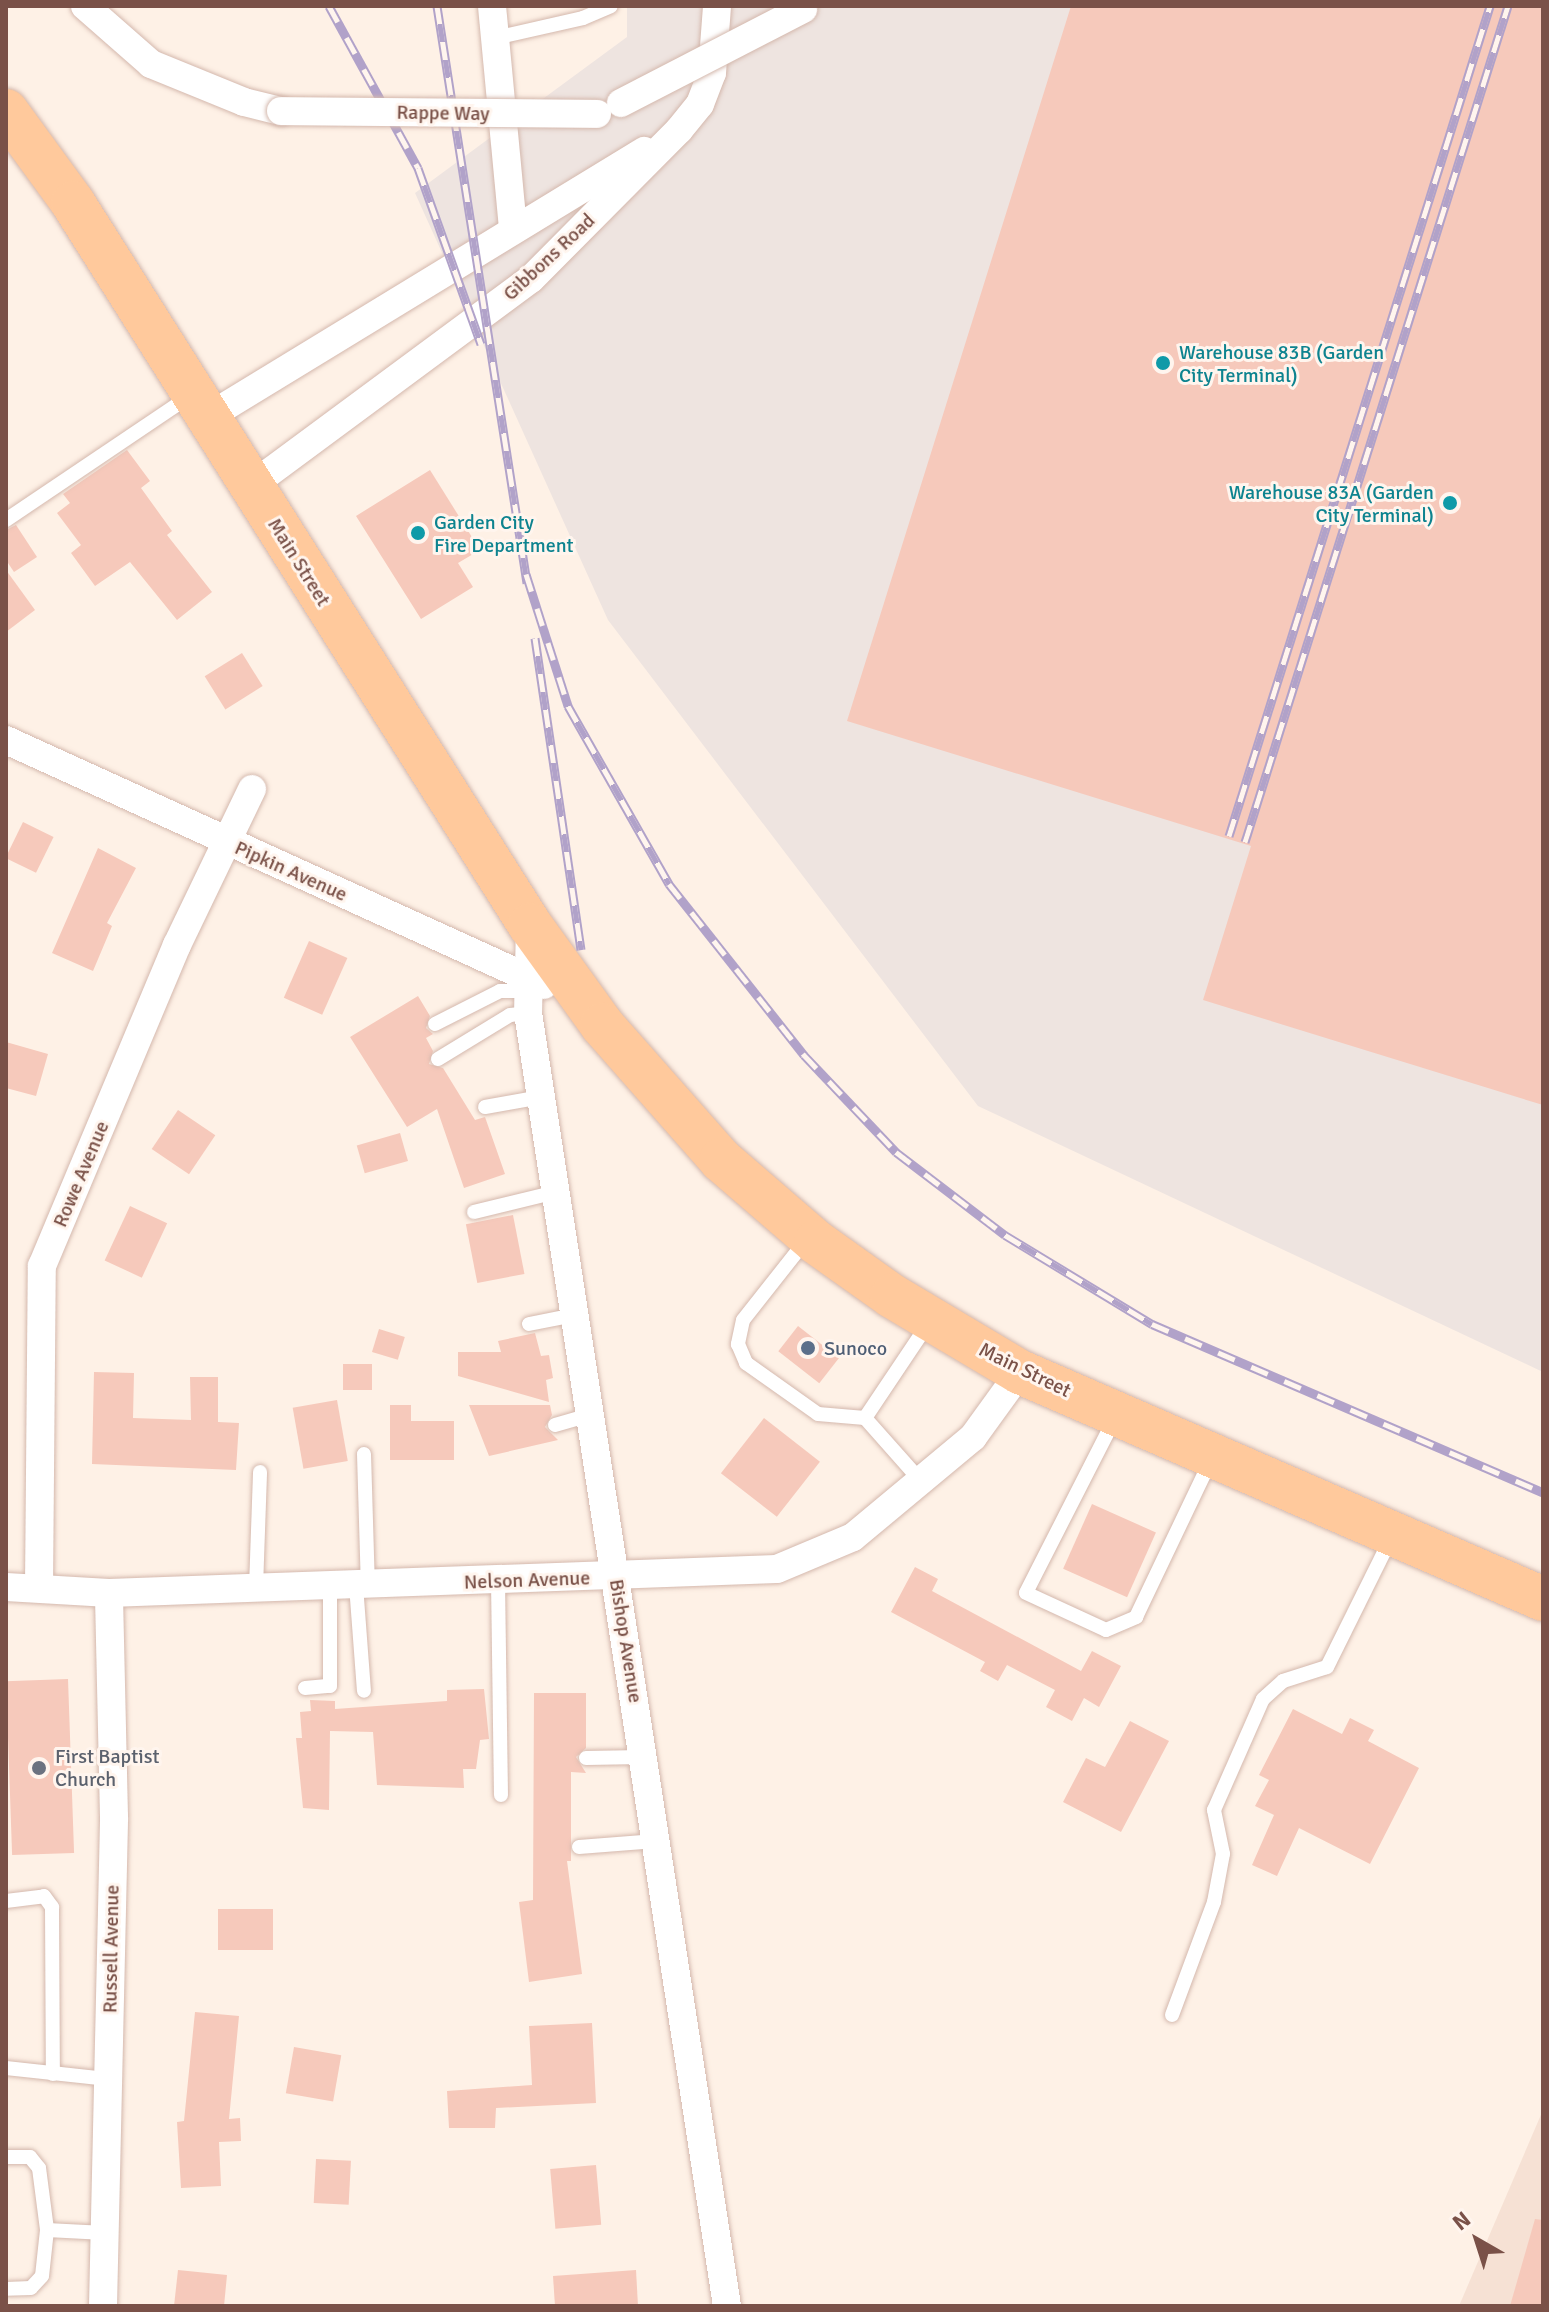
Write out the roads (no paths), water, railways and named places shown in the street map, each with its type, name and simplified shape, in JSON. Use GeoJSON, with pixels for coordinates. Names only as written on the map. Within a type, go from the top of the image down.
{"type":"FeatureCollection","features":[{"type":"Feature","properties":{"kind":"main road","name":"Main Street"},"geometry":{"type":"LineString","coordinates":[[6,111],[73,203],[530,925],[592,1013],[721,1160],[809,1236],[931,1320],[1020,1372],[1543,1599]]}},
{"type":"Feature","properties":{"kind":"street","name":"Rappe Way"},"geometry":{"type":"LineString","coordinates":[[85,6],[151,64],[244,102],[281,111],[609,109],[804,8]]}},
{"type":"Feature","properties":{"kind":"street"},"geometry":{"type":"LineString","coordinates":[[492,6],[513,229]]}},
{"type":"Feature","properties":{"kind":"street"},"geometry":{"type":"LineString","coordinates":[[679,130],[700,104],[712,73],[717,6]]}},
{"type":"Feature","properties":{"kind":"street","name":"Gibbons Road"},"geometry":{"type":"LineString","coordinates":[[201,405],[513,229],[679,130]]}},
{"type":"Feature","properties":{"kind":"street","name":"Gibbons Road"},"geometry":{"type":"LineString","coordinates":[[251,486],[531,279],[679,130]]}},
{"type":"Feature","properties":{"kind":"street","name":"Pipkin Avenue"},"geometry":{"type":"LineString","coordinates":[[6,740],[223,841],[529,994]]}},
{"type":"Feature","properties":{"kind":"street","name":"Rowe Avenue"},"geometry":{"type":"LineString","coordinates":[[39,1587],[42,1266],[223,841],[252,789]]}},
{"type":"Feature","properties":{"kind":"street"},"geometry":{"type":"LineString","coordinates":[[529,994],[530,925]]}},
{"type":"Feature","properties":{"kind":"street","name":"Main Street"},"geometry":{"type":"LineString","coordinates":[[529,994],[592,1013]]}},
{"type":"Feature","properties":{"kind":"street","name":"Bishop Avenue"},"geometry":{"type":"LineString","coordinates":[[529,994],[541,1097],[727,2306]]}},
{"type":"Feature","properties":{"kind":"street","name":"Nelson Avenue"},"geometry":{"type":"LineString","coordinates":[[6,1587],[109,1593],[777,1569],[853,1537],[973,1437],[1020,1372]]}},
{"type":"Feature","properties":{"kind":"street","name":"Russell Avenue"},"geometry":{"type":"LineString","coordinates":[[103,2306],[114,1817],[109,1593]]}},
{"type":"Feature","properties":{"kind":"lane"},"geometry":{"type":"LineString","coordinates":[[495,38],[583,18],[611,6]]}},
{"type":"Feature","properties":{"kind":"lane"},"geometry":{"type":"LineString","coordinates":[[6,520],[201,405]]}},
{"type":"Feature","properties":{"kind":"lane"},"geometry":{"type":"LineString","coordinates":[[435,1024],[500,991],[529,994]]}},
{"type":"Feature","properties":{"kind":"lane"},"geometry":{"type":"LineString","coordinates":[[438,1059],[510,1015],[529,994]]}},
{"type":"Feature","properties":{"kind":"lane"},"geometry":{"type":"LineString","coordinates":[[485,1107],[541,1097]]}},
{"type":"Feature","properties":{"kind":"lane"},"geometry":{"type":"LineString","coordinates":[[474,1212],[556,1192]]}},
{"type":"Feature","properties":{"kind":"lane"},"geometry":{"type":"LineString","coordinates":[[809,1236],[743,1320],[738,1344],[746,1363],[818,1414],[865,1418],[920,1480]]}},
{"type":"Feature","properties":{"kind":"lane"},"geometry":{"type":"LineString","coordinates":[[529,1324],[575,1315]]}},
{"type":"Feature","properties":{"kind":"lane"},"geometry":{"type":"LineString","coordinates":[[865,1418],[931,1320]]}},
{"type":"Feature","properties":{"kind":"lane"},"geometry":{"type":"LineString","coordinates":[[1117,1414],[1026,1593],[1106,1630],[1136,1617],[1213,1456]]}},
{"type":"Feature","properties":{"kind":"lane"},"geometry":{"type":"LineString","coordinates":[[555,1425],[591,1415]]}},
{"type":"Feature","properties":{"kind":"lane"},"geometry":{"type":"LineString","coordinates":[[305,1688],[330,1686],[352,1585],[364,1454]]}},
{"type":"Feature","properties":{"kind":"lane"},"geometry":{"type":"LineString","coordinates":[[256,1588],[260,1472]]}},
{"type":"Feature","properties":{"kind":"lane"},"geometry":{"type":"LineString","coordinates":[[1172,2015],[1214,1902],[1223,1854],[1214,1810],[1263,1699],[1283,1681],[1327,1667],[1393,1534]]}},
{"type":"Feature","properties":{"kind":"lane"},"geometry":{"type":"LineString","coordinates":[[498,1581],[501,1795]]}},
{"type":"Feature","properties":{"kind":"lane"},"geometry":{"type":"LineString","coordinates":[[352,1585],[364,1691]]}},
{"type":"Feature","properties":{"kind":"lane"},"geometry":{"type":"LineString","coordinates":[[586,1758],[643,1757]]}},
{"type":"Feature","properties":{"kind":"lane"},"geometry":{"type":"LineString","coordinates":[[579,1847],[656,1841]]}},
{"type":"Feature","properties":{"kind":"lane"},"geometry":{"type":"LineString","coordinates":[[6,1901],[44,1896],[52,1907],[53,2074]]}},
{"type":"Feature","properties":{"kind":"lane"},"geometry":{"type":"LineString","coordinates":[[6,2068],[108,2079]]}},
{"type":"Feature","properties":{"kind":"lane"},"geometry":{"type":"LineString","coordinates":[[6,2157],[30,2157],[39,2168],[47,2230],[42,2276],[31,2288],[6,2289]]}},
{"type":"Feature","properties":{"kind":"lane"},"geometry":{"type":"LineString","coordinates":[[47,2230],[105,2233]]}},
{"type":"Feature","properties":{"kind":"railway"},"geometry":{"type":"LineString","coordinates":[[329,6],[418,168],[481,344]]}},
{"type":"Feature","properties":{"kind":"railway"},"geometry":{"type":"LineString","coordinates":[[437,6],[527,583]]}},
{"type":"Feature","properties":{"kind":"railway"},"geometry":{"type":"LineString","coordinates":[[1229,836],[1490,6]]}},
{"type":"Feature","properties":{"kind":"railway"},"geometry":{"type":"LineString","coordinates":[[1245,842],[1508,6]]}},
{"type":"Feature","properties":{"kind":"railway"},"geometry":{"type":"LineString","coordinates":[[526,574],[568,706],[669,884],[804,1055],[896,1152],[1005,1235],[1152,1324],[1543,1492]]}},
{"type":"Feature","properties":{"kind":"railway"},"geometry":{"type":"LineString","coordinates":[[535,638],[581,950]]}},
{"type":"Feature","properties":{"kind":"place","name":"Warehouse 83B (Garden City Terminal)"},"geometry":{"type":"Point","coordinates":[1163,363]}},
{"type":"Feature","properties":{"kind":"place","name":"Warehouse 83A (Garden City Terminal)"},"geometry":{"type":"Point","coordinates":[1450,503]}},
{"type":"Feature","properties":{"kind":"place","name":"Garden City Fire Department"},"geometry":{"type":"Point","coordinates":[418,533]}},
{"type":"Feature","properties":{"kind":"place","name":"Sunoco"},"geometry":{"type":"Point","coordinates":[808,1348]}},
{"type":"Feature","properties":{"kind":"place","name":"First Baptist Church"},"geometry":{"type":"Point","coordinates":[39,1768]}}]}
